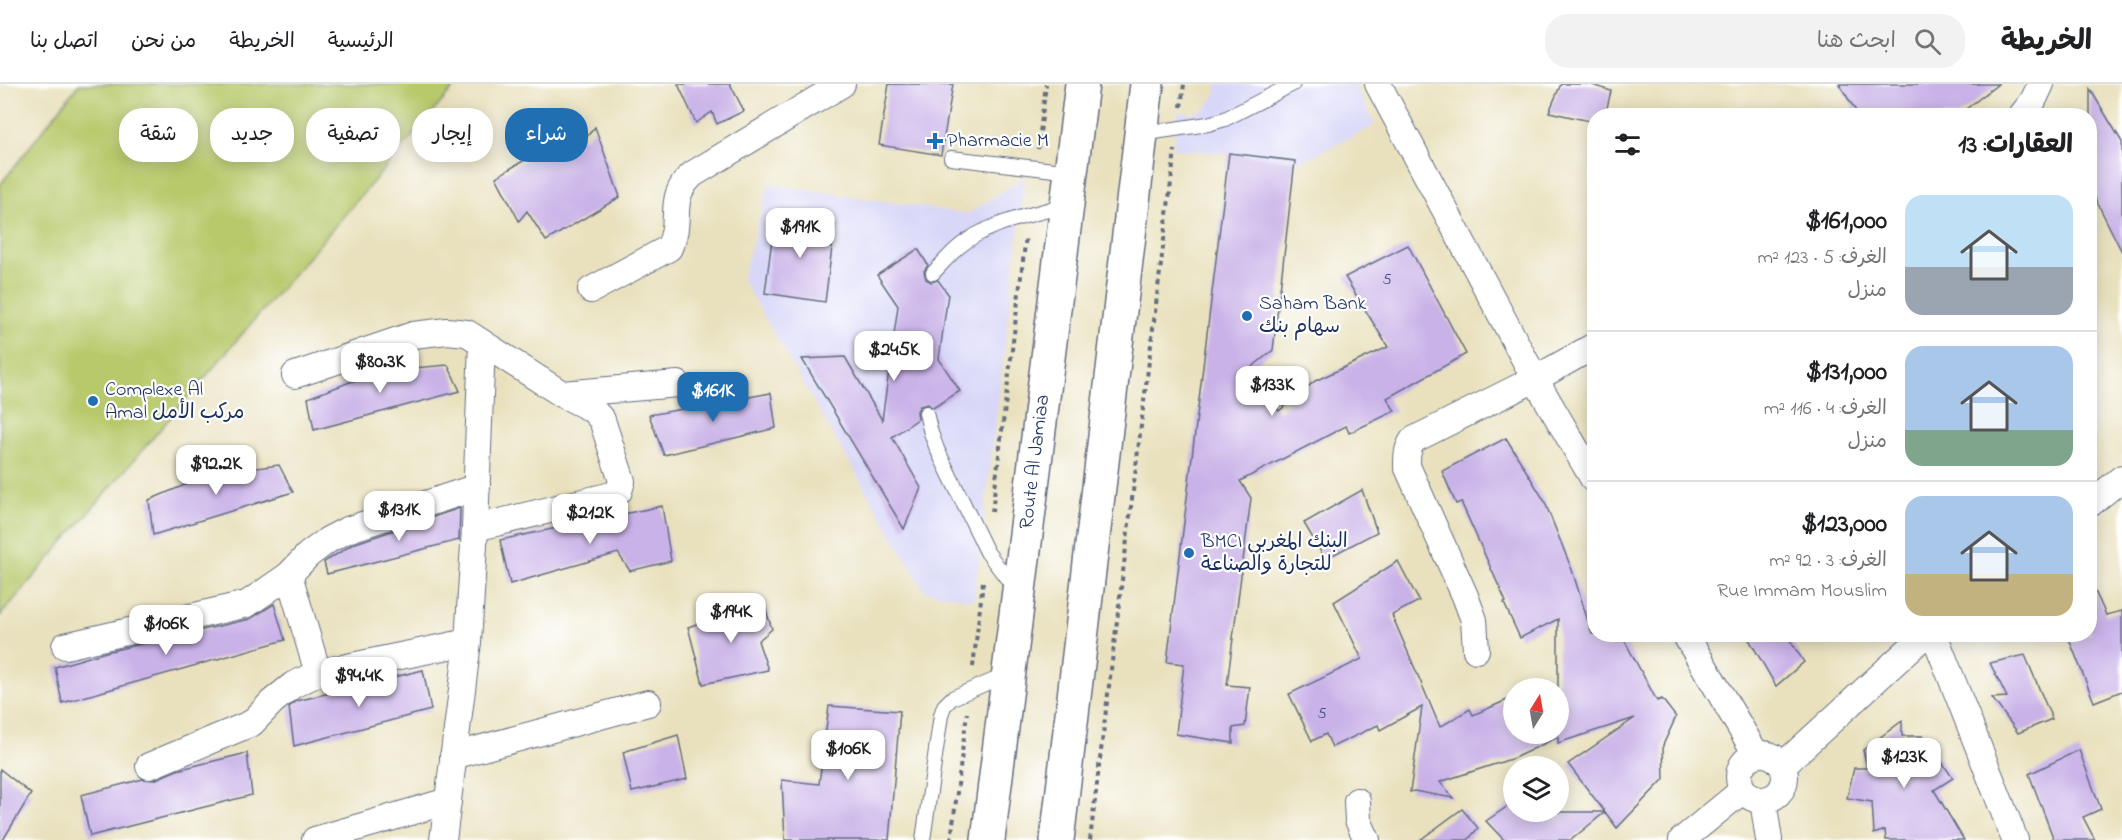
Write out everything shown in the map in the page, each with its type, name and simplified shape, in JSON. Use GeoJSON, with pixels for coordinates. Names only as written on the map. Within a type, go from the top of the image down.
{"type":"FeatureCollection","features":[{"type":"Feature","properties":{"kind":"main road","name":"Route Al Jamiaa"},"geometry":{"type":"LineString","coordinates":[[988,840],[1082,84]]}},
{"type":"Feature","properties":{"kind":"main road"},"geometry":{"type":"LineString","coordinates":[[1058,840],[1147,84]]}},
{"type":"Feature","properties":{"kind":"street"},"geometry":{"type":"LineString","coordinates":[[591,290],[669,248],[674,239],[678,192],[683,183],[693,174],[843,84]]}},
{"type":"Feature","properties":{"kind":"street"},"geometry":{"type":"LineString","coordinates":[[1378,84],[1535,379],[1587,468]]}},
{"type":"Feature","properties":{"kind":"street"},"geometry":{"type":"LineString","coordinates":[[2027,108],[2041,84]]}},
{"type":"Feature","properties":{"kind":"street"},"geometry":{"type":"LineString","coordinates":[[295,375],[413,335],[447,331],[467,333],[562,394],[592,409],[602,420],[622,481],[619,491],[612,495],[476,528]]}},
{"type":"Feature","properties":{"kind":"street"},"geometry":{"type":"LineString","coordinates":[[443,840],[468,642],[476,528],[482,343]]}},
{"type":"Feature","properties":{"kind":"street"},"geometry":{"type":"LineString","coordinates":[[1476,650],[1474,620],[1407,466],[1407,454],[1413,440],[1535,379],[1587,350]]}},
{"type":"Feature","properties":{"kind":"street"},"geometry":{"type":"LineString","coordinates":[[562,394],[678,384]]}},
{"type":"Feature","properties":{"kind":"street"},"geometry":{"type":"LineString","coordinates":[[2097,498],[2122,478]]}},
{"type":"Feature","properties":{"kind":"street"},"geometry":{"type":"LineString","coordinates":[[66,646],[247,604],[288,575],[308,555],[328,540],[347,530],[477,487]]}},
{"type":"Feature","properties":{"kind":"street"},"geometry":{"type":"LineString","coordinates":[[288,575],[318,674]]}},
{"type":"Feature","properties":{"kind":"street"},"geometry":{"type":"LineString","coordinates":[[149,766],[252,723],[272,702],[293,685],[318,674],[468,642]]}},
{"type":"Feature","properties":{"kind":"street"},"geometry":{"type":"LineString","coordinates":[[1690,642],[1755,754]]}},
{"type":"Feature","properties":{"kind":"street"},"geometry":{"type":"LineString","coordinates":[[1782,766],[1917,642]]}},
{"type":"Feature","properties":{"kind":"street"},"geometry":{"type":"LineString","coordinates":[[1937,642],[2015,840]]}},
{"type":"Feature","properties":{"kind":"street"},"geometry":{"type":"LineString","coordinates":[[453,756],[648,703]]}},
{"type":"Feature","properties":{"kind":"street"},"geometry":{"type":"LineString","coordinates":[[1682,840],[1753,795],[1775,795],[1782,788],[1785,776],[1782,766],[1773,756],[1764,754],[1755,754],[1745,761],[1740,769],[1739,778],[1753,795],[1769,840]]}},
{"type":"Feature","properties":{"kind":"street"},"geometry":{"type":"LineString","coordinates":[[315,840],[448,801]]}},
{"type":"Feature","properties":{"kind":"street"},"geometry":{"type":"LineString","coordinates":[[1357,801],[1358,820],[1367,840]]}},
{"type":"Feature","properties":{"kind":"lane"},"geometry":{"type":"LineString","coordinates":[[1141,134],[1225,119],[1256,97],[1293,84]]}},
{"type":"Feature","properties":{"kind":"lane"},"geometry":{"type":"LineString","coordinates":[[933,273],[961,245],[978,234],[1029,216],[1069,188],[1035,168],[951,158]]}},
{"type":"Feature","properties":{"kind":"lane"},"geometry":{"type":"LineString","coordinates":[[926,413],[937,449],[987,552],[1018,593]]}},
{"type":"Feature","properties":{"kind":"lane"},"geometry":{"type":"LineString","coordinates":[[923,840],[944,706],[952,698],[1008,674]]}},
{"type":"Feature","properties":{"kind":"path"},"geometry":{"type":"LineString","coordinates":[[1035,168],[1046,84]]}},
{"type":"Feature","properties":{"kind":"path"},"geometry":{"type":"LineString","coordinates":[[1090,840],[1184,84]]}},
{"type":"Feature","properties":{"kind":"path"},"geometry":{"type":"LineString","coordinates":[[951,840],[1029,216]]}},
{"type":"Feature","properties":{"kind":"shaded area"},"geometry":{"type":"Polygon","coordinates":[[[1217,84],[1354,84],[1375,125],[1303,161],[1173,149],[1178,112],[1194,113],[1207,107],[1216,94],[1217,84]]]}},
{"type":"Feature","properties":{"kind":"shaded area"},"geometry":{"type":"Polygon","coordinates":[[[1025,177],[974,600],[925,591],[742,279],[769,184],[968,214],[1025,177]]]}},
{"type":"Feature","properties":{"kind":"green space","name":"Complexe Al Amal مركب الأمل"},"geometry":{"type":"Polygon","coordinates":[[[79,84],[457,84],[436,108],[412,108],[412,136],[400,150],[400,108],[306,108],[306,162],[390,162],[0,616],[0,185],[79,84]]]}},
{"type":"Feature","properties":{"kind":"building"},"geometry":{"type":"Polygon","coordinates":[[[678,84],[730,84],[744,111],[717,124],[712,112],[696,123],[678,84]]]}},
{"type":"Feature","properties":{"kind":"building"},"geometry":{"type":"Polygon","coordinates":[[[889,84],[953,84],[941,155],[879,145],[889,84]]]}},
{"type":"Feature","properties":{"kind":"building"},"geometry":{"type":"Polygon","coordinates":[[[1561,84],[1589,84],[1611,91],[1607,108],[1587,108],[1587,120],[1549,112],[1561,84]]]}},
{"type":"Feature","properties":{"kind":"building"},"geometry":{"type":"Polygon","coordinates":[[[1839,84],[1998,84],[1967,108],[1854,108],[1839,84]]]}},
{"type":"Feature","properties":{"kind":"building"},"geometry":{"type":"Polygon","coordinates":[[[2090,89],[2122,142],[2122,252],[2097,202],[2097,108],[2090,108],[2090,89]]]}},
{"type":"Feature","properties":{"kind":"building"},"geometry":{"type":"Polygon","coordinates":[[[595,127],[620,197],[546,241],[527,211],[519,221],[496,177],[521,162],[588,162],[588,135],[595,127]]]}},
{"type":"Feature","properties":{"kind":"building"},"geometry":{"type":"Polygon","coordinates":[[[1229,153],[1295,161],[1273,350],[1247,371],[1279,411],[1315,381],[1388,347],[1345,277],[1408,245],[1466,354],[1387,398],[1395,411],[1349,433],[1346,426],[1240,481],[1251,498],[1227,685],[1250,687],[1245,726],[1233,728],[1233,743],[1176,734],[1184,664],[1167,662],[1229,153]]]}},
{"type":"Feature","properties":{"kind":"building"},"geometry":{"type":"Polygon","coordinates":[[[775,216],[835,224],[825,302],[765,293],[775,216]]]}},
{"type":"Feature","properties":{"kind":"building"},"geometry":{"type":"Polygon","coordinates":[[[918,249],[928,265],[924,271],[926,279],[931,282],[938,280],[948,294],[939,359],[960,391],[933,408],[928,404],[920,406],[917,411],[918,419],[892,437],[921,488],[904,529],[802,359],[845,357],[882,420],[898,306],[877,275],[918,249]]]}},
{"type":"Feature","properties":{"kind":"building"},"geometry":{"type":"Polygon","coordinates":[[[448,365],[460,391],[314,430],[308,398],[379,371],[448,365]]]}},
{"type":"Feature","properties":{"kind":"building"},"geometry":{"type":"Polygon","coordinates":[[[771,393],[776,428],[664,455],[649,415],[771,393]]]}},
{"type":"Feature","properties":{"kind":"building"},"geometry":{"type":"Polygon","coordinates":[[[1506,438],[1544,500],[1572,570],[1587,618],[1587,642],[1625,642],[1657,701],[1662,699],[1676,717],[1663,745],[1664,779],[1617,828],[1569,763],[1635,718],[1569,739],[1569,678],[1558,678],[1558,619],[1520,638],[1461,502],[1456,504],[1442,471],[1506,438]]]}},
{"type":"Feature","properties":{"kind":"building"},"geometry":{"type":"Polygon","coordinates":[[[279,465],[293,492],[153,535],[149,500],[211,474],[279,465]]]}},
{"type":"Feature","properties":{"kind":"building"},"geometry":{"type":"Polygon","coordinates":[[[1362,490],[1377,532],[1325,559],[1304,523],[1362,490]]]}},
{"type":"Feature","properties":{"kind":"building"},"geometry":{"type":"Polygon","coordinates":[[[662,506],[671,561],[630,571],[618,553],[510,584],[500,540],[662,506]]]}},
{"type":"Feature","properties":{"kind":"building"},"geometry":{"type":"Polygon","coordinates":[[[460,508],[459,540],[327,574],[324,562],[353,544],[460,508]]]}},
{"type":"Feature","properties":{"kind":"building"},"geometry":{"type":"Polygon","coordinates":[[[1398,561],[1419,601],[1392,615],[1440,727],[1470,709],[1473,715],[1503,702],[1503,744],[1543,744],[1518,756],[1503,756],[1503,762],[1440,782],[1453,798],[1410,792],[1422,707],[1380,730],[1378,725],[1332,747],[1326,734],[1312,741],[1289,694],[1362,659],[1334,602],[1398,561]]]}},
{"type":"Feature","properties":{"kind":"building"},"geometry":{"type":"Polygon","coordinates":[[[2097,595],[2106,615],[2122,611],[2122,691],[2094,702],[2070,642],[2097,642],[2097,595]]]}},
{"type":"Feature","properties":{"kind":"building"},"geometry":{"type":"Polygon","coordinates":[[[763,601],[772,629],[758,641],[768,670],[703,684],[688,627],[763,601]]]}},
{"type":"Feature","properties":{"kind":"building"},"geometry":{"type":"Polygon","coordinates":[[[274,604],[285,640],[62,703],[55,667],[106,652],[250,619],[274,604]]]}},
{"type":"Feature","properties":{"kind":"building"},"geometry":{"type":"Polygon","coordinates":[[[1751,642],[1791,642],[1804,662],[1776,686],[1751,642]]]}},
{"type":"Feature","properties":{"kind":"building"},"geometry":{"type":"Polygon","coordinates":[[[2025,655],[2052,719],[2018,733],[1992,698],[2007,697],[1990,663],[2025,655]]]}},
{"type":"Feature","properties":{"kind":"building"},"geometry":{"type":"Polygon","coordinates":[[[423,670],[431,710],[294,746],[289,707],[297,701],[423,670]]]}},
{"type":"Feature","properties":{"kind":"building"},"geometry":{"type":"Polygon","coordinates":[[[829,706],[900,711],[889,840],[785,840],[782,780],[819,784],[829,706]]]}},
{"type":"Feature","properties":{"kind":"building"},"geometry":{"type":"Polygon","coordinates":[[[1902,721],[1902,736],[1923,736],[1953,778],[1934,790],[1964,840],[1886,840],[1885,830],[1874,834],[1872,802],[1847,798],[1854,768],[1867,768],[1863,750],[1902,721]]]}},
{"type":"Feature","properties":{"kind":"building"},"geometry":{"type":"Polygon","coordinates":[[[678,735],[687,779],[632,792],[623,752],[678,735]]]}},
{"type":"Feature","properties":{"kind":"building"},"geometry":{"type":"Polygon","coordinates":[[[2079,750],[2101,809],[2083,817],[2095,840],[2054,840],[2029,774],[2079,750]]]}},
{"type":"Feature","properties":{"kind":"building"},"geometry":{"type":"Polygon","coordinates":[[[247,753],[252,795],[90,836],[81,795],[143,779],[154,780],[177,770],[247,753]]]}},
{"type":"Feature","properties":{"kind":"building"},"geometry":{"type":"Polygon","coordinates":[[[0,769],[31,794],[3,840],[0,840],[0,769]]]}},
{"type":"Feature","properties":{"kind":"building"},"geometry":{"type":"Polygon","coordinates":[[[1462,809],[1478,828],[1468,840],[1420,840],[1462,809]]]}},
{"type":"Feature","properties":{"kind":"building"},"geometry":{"type":"Polygon","coordinates":[[[1503,809],[1503,822],[1569,822],[1569,812],[1605,812],[1571,840],[1504,840],[1486,821],[1503,809]]]}},
{"type":"Feature","properties":{"kind":"place","name":"Pharmacie M"},"geometry":{"type":"Point","coordinates":[935,141]}},
{"type":"Feature","properties":{"kind":"place","name":"Saham Bank سهام بنك"},"geometry":{"type":"Point","coordinates":[1247,316]}},
{"type":"Feature","properties":{"kind":"place","name":"Complexe Al Amal مركب الأمل"},"geometry":{"type":"Point","coordinates":[93,401]}},
{"type":"Feature","properties":{"kind":"place","name":"BMCI البنك المغربي للتجارة والصناعة"},"geometry":{"type":"Point","coordinates":[1189,553]}}]}
